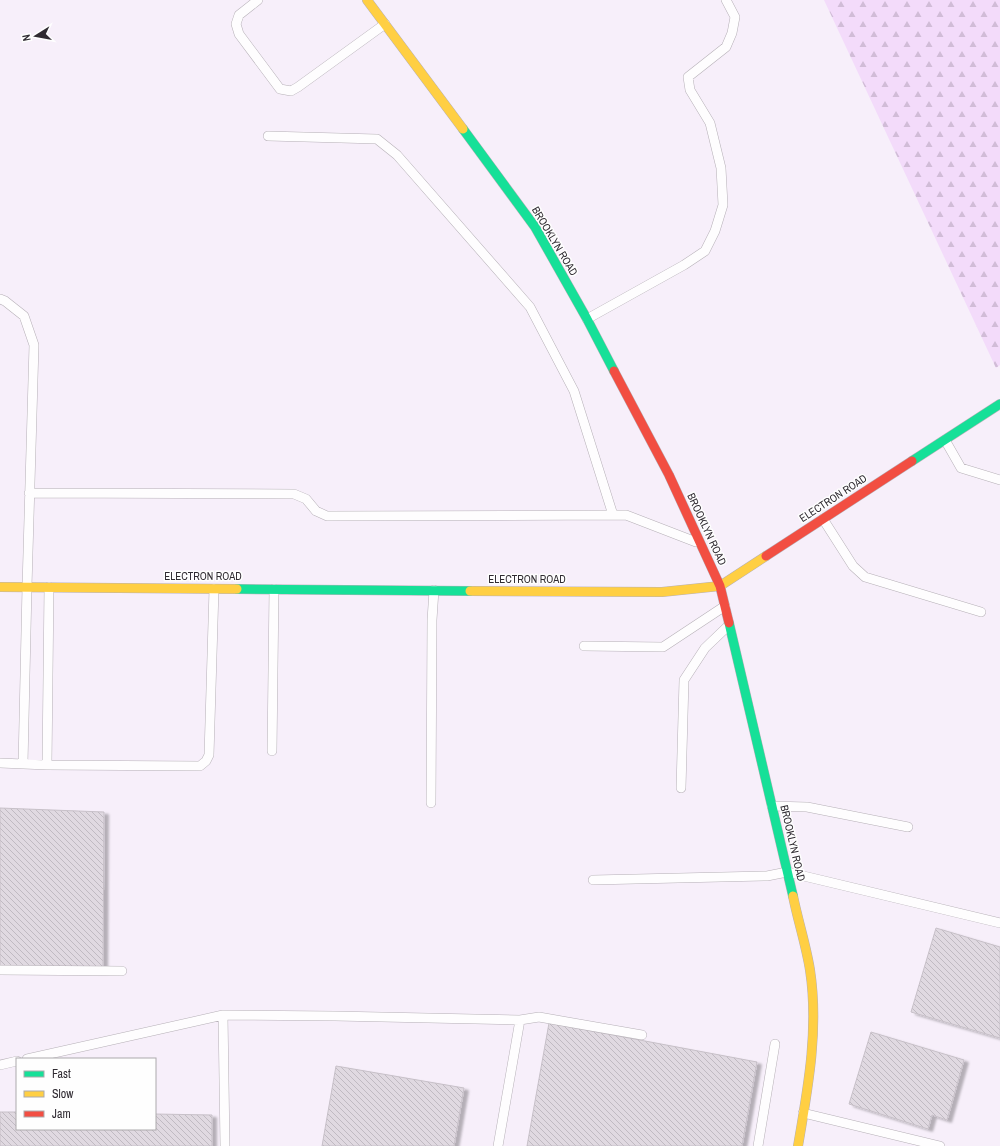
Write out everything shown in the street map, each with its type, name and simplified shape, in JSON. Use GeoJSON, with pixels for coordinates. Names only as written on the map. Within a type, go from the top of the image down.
{"type":"FeatureCollection","features":[{"type":"Feature","properties":{"kind":"street","name":"BROOKLYN ROAD"},"geometry":{"type":"LineString","coordinates":[[367,0],[482,154],[534,227],[587,319],[669,475],[720,586],[810,970],[813,1003],[811,1066],[798,1146]]}},
{"type":"Feature","properties":{"kind":"street","name":"ELECTRON ROAD"},"geometry":{"type":"LineString","coordinates":[[0,587],[662,592],[720,586],[1000,404]]}},
{"type":"Feature","properties":{"kind":"lane"},"geometry":{"type":"LineString","coordinates":[[258,0],[239,15],[236,24],[239,34],[280,89],[291,91],[298,87],[385,24]]}},
{"type":"Feature","properties":{"kind":"lane"},"geometry":{"type":"LineString","coordinates":[[587,319],[684,265],[704,251],[715,231],[723,205],[721,168],[710,123],[690,90],[688,77],[726,47],[732,33],[735,17],[726,0]]}},
{"type":"Feature","properties":{"kind":"lane"},"geometry":{"type":"LineString","coordinates":[[268,136],[378,139],[397,155],[530,307],[574,391],[613,515]]}},
{"type":"Feature","properties":{"kind":"lane"},"geometry":{"type":"LineString","coordinates":[[0,299],[5,301],[24,316],[34,345],[27,587],[24,764]]}},
{"type":"Feature","properties":{"kind":"lane"},"geometry":{"type":"LineString","coordinates":[[945,440],[961,468],[1000,480]]}},
{"type":"Feature","properties":{"kind":"lane"},"geometry":{"type":"LineString","coordinates":[[30,493],[294,494],[306,499],[316,511],[327,516],[626,515],[701,544]]}},
{"type":"Feature","properties":{"kind":"lane"},"geometry":{"type":"LineString","coordinates":[[823,519],[853,566],[865,578],[981,612]]}},
{"type":"Feature","properties":{"kind":"lane"},"geometry":{"type":"LineString","coordinates":[[47,765],[49,587]]}},
{"type":"Feature","properties":{"kind":"lane"},"geometry":{"type":"LineString","coordinates":[[0,764],[200,766],[206,761],[209,755],[214,588]]}},
{"type":"Feature","properties":{"kind":"lane"},"geometry":{"type":"LineString","coordinates":[[272,751],[274,589]]}},
{"type":"Feature","properties":{"kind":"lane"},"geometry":{"type":"LineString","coordinates":[[431,803],[432,620],[434,590]]}},
{"type":"Feature","properties":{"kind":"lane"},"geometry":{"type":"LineString","coordinates":[[584,646],[663,647],[725,606]]}},
{"type":"Feature","properties":{"kind":"lane"},"geometry":{"type":"LineString","coordinates":[[681,788],[684,680],[705,648],[729,625]]}},
{"type":"Feature","properties":{"kind":"lane"},"geometry":{"type":"LineString","coordinates":[[772,806],[807,807],[908,827]]}},
{"type":"Feature","properties":{"kind":"lane"},"geometry":{"type":"LineString","coordinates":[[593,880],[767,876],[787,872],[1000,923]]}},
{"type":"Feature","properties":{"kind":"lane"},"geometry":{"type":"LineString","coordinates":[[0,970],[122,971]]}},
{"type":"Feature","properties":{"kind":"lane"},"geometry":{"type":"LineString","coordinates":[[223,1015],[225,1146]]}},
{"type":"Feature","properties":{"kind":"lane"},"geometry":{"type":"LineString","coordinates":[[32,1058],[223,1015],[520,1020],[539,1017],[642,1034]]}},
{"type":"Feature","properties":{"kind":"lane"},"geometry":{"type":"LineString","coordinates":[[498,1146],[520,1020]]}},
{"type":"Feature","properties":{"kind":"lane"},"geometry":{"type":"LineString","coordinates":[[758,1146],[775,1044]]}},
{"type":"Feature","properties":{"kind":"lane"},"geometry":{"type":"LineString","coordinates":[[0,1065],[16,1061]]}},
{"type":"Feature","properties":{"kind":"lane"},"geometry":{"type":"LineString","coordinates":[[803,1113],[940,1146]]}},
{"type":"Feature","properties":{"kind":"green space"},"geometry":{"type":"Polygon","coordinates":[[[824,0],[1000,0],[1000,365],[996,368],[824,0]]]}},
{"type":"Feature","properties":{"kind":"building"},"geometry":{"type":"Polygon","coordinates":[[[0,808],[104,812],[103,971],[0,967],[0,808]]]}},
{"type":"Feature","properties":{"kind":"building"},"geometry":{"type":"Polygon","coordinates":[[[936,928],[1000,947],[1000,1038],[911,1012],[936,928]]]}},
{"type":"Feature","properties":{"kind":"building"},"geometry":{"type":"Polygon","coordinates":[[[549,1023],[757,1062],[742,1146],[527,1146],[549,1023]]]}},
{"type":"Feature","properties":{"kind":"building"},"geometry":{"type":"Polygon","coordinates":[[[871,1032],[964,1060],[947,1120],[932,1115],[928,1129],[849,1104],[871,1032]]]}},
{"type":"Feature","properties":{"kind":"building"},"geometry":{"type":"Polygon","coordinates":[[[336,1066],[464,1088],[454,1146],[322,1146],[336,1066]]]}},
{"type":"Feature","properties":{"kind":"building"},"geometry":{"type":"Polygon","coordinates":[[[0,1112],[16,1112],[16,1130],[156,1130],[156,1114],[212,1115],[212,1146],[0,1146],[0,1112]]]}},
{"type":"Feature","properties":{"kind":"traffic: fast"},"geometry":{"type":"LineString","coordinates":[[463,129],[535,227],[587,319],[614,371]]}},
{"type":"Feature","properties":{"kind":"traffic: fast"},"geometry":{"type":"LineString","coordinates":[[912,461],[1000,404]]}},
{"type":"Feature","properties":{"kind":"traffic: fast"},"geometry":{"type":"LineString","coordinates":[[237,589],[470,591]]}},
{"type":"Feature","properties":{"kind":"traffic: fast"},"geometry":{"type":"LineString","coordinates":[[729,623],[793,896]]}},
{"type":"Feature","properties":{"kind":"traffic: slow"},"geometry":{"type":"LineString","coordinates":[[367,0],[463,129]]}},
{"type":"Feature","properties":{"kind":"traffic: slow"},"geometry":{"type":"LineString","coordinates":[[470,591],[662,592],[720,586],[766,556]]}},
{"type":"Feature","properties":{"kind":"traffic: slow"},"geometry":{"type":"LineString","coordinates":[[0,587],[237,589]]}},
{"type":"Feature","properties":{"kind":"traffic: slow"},"geometry":{"type":"LineString","coordinates":[[793,896],[810,970],[813,1014],[813,1036],[809,1080],[798,1146]]}},
{"type":"Feature","properties":{"kind":"traffic: jam"},"geometry":{"type":"LineString","coordinates":[[614,371],[669,475],[720,586],[729,623]]}},
{"type":"Feature","properties":{"kind":"traffic: jam"},"geometry":{"type":"LineString","coordinates":[[766,556],[912,461]]}}]}
